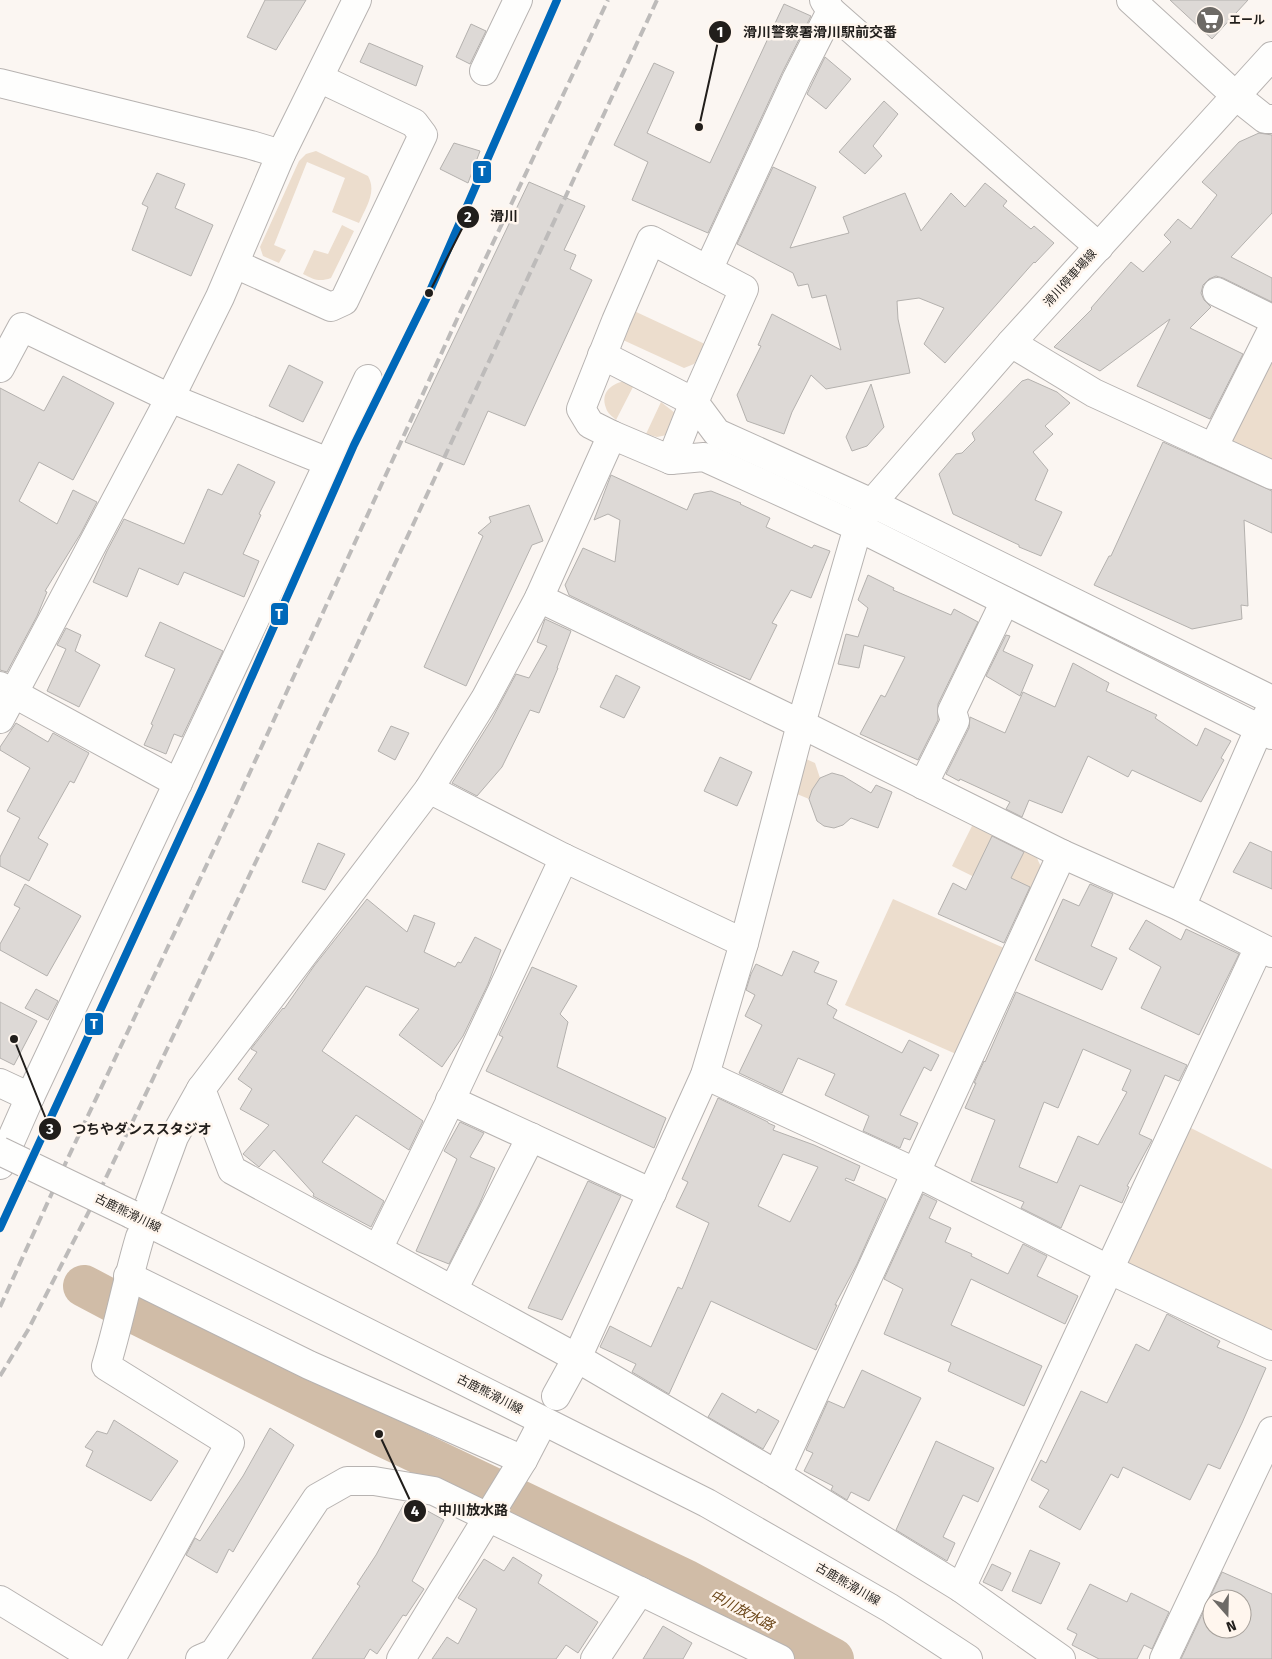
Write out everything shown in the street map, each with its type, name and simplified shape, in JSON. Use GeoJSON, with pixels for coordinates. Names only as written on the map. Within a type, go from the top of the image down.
{"type":"FeatureCollection","features":[{"type":"Feature","properties":{"kind":"street"},"geometry":{"type":"LineString","coordinates":[[0,719],[7,690],[170,398],[235,264],[281,154],[357,0]]}},
{"type":"Feature","properties":{"kind":"street"},"geometry":{"type":"LineString","coordinates":[[484,70],[518,0]]}},
{"type":"Feature","properties":{"kind":"street"},"geometry":{"type":"LineString","coordinates":[[1131,0],[1236,96],[1265,119],[1272,119]]}},
{"type":"Feature","properties":{"kind":"street"},"geometry":{"type":"LineString","coordinates":[[708,270],[797,78],[827,6],[1099,247]]}},
{"type":"Feature","properties":{"kind":"street","name":"滑川停車場線"},"geometry":{"type":"LineString","coordinates":[[556,1396],[577,1358],[705,1075],[744,943],[801,724],[858,527],[872,503],[1011,343],[1272,56]]}},
{"type":"Feature","properties":{"kind":"street"},"geometry":{"type":"LineString","coordinates":[[235,264],[331,307],[344,301],[423,134],[414,123],[320,78]]}},
{"type":"Feature","properties":{"kind":"street"},"geometry":{"type":"LineString","coordinates":[[0,83],[281,154]]}},
{"type":"Feature","properties":{"kind":"street"},"geometry":{"type":"LineString","coordinates":[[671,460],[694,402],[744,289],[651,240],[581,409],[590,424],[671,460],[704,456],[858,527],[1005,601],[1268,724],[1181,907]]}},
{"type":"Feature","properties":{"kind":"street"},"geometry":{"type":"LineString","coordinates":[[1217,292],[1272,319]]}},
{"type":"Feature","properties":{"kind":"street"},"geometry":{"type":"LineString","coordinates":[[0,368],[22,327],[170,398],[328,462]]}},
{"type":"Feature","properties":{"kind":"street"},"geometry":{"type":"LineString","coordinates":[[1213,448],[1272,330]]}},
{"type":"Feature","properties":{"kind":"street"},"geometry":{"type":"LineString","coordinates":[[1011,343],[1094,393],[1272,475]]}},
{"type":"Feature","properties":{"kind":"street"},"geometry":{"type":"LineString","coordinates":[[602,355],[694,402],[717,434],[872,503],[1272,700]]}},
{"type":"Feature","properties":{"kind":"street"},"geometry":{"type":"LineString","coordinates":[[0,1165],[30,1096],[368,379]]}},
{"type":"Feature","properties":{"kind":"street"},"geometry":{"type":"LineString","coordinates":[[111,1659],[230,1443],[106,1366],[118,1328],[140,1219],[174,1137],[201,1089],[429,789],[485,699],[538,598],[612,435]]}},
{"type":"Feature","properties":{"kind":"street"},"geometry":{"type":"LineString","coordinates":[[538,598],[801,724],[1062,854],[1181,907],[1266,950],[1110,1270],[961,1588]]}},
{"type":"Feature","properties":{"kind":"street"},"geometry":{"type":"LineString","coordinates":[[922,784],[955,721],[952,711],[1005,601]]}},
{"type":"Feature","properties":{"kind":"street"},"geometry":{"type":"LineString","coordinates":[[7,690],[178,783]]}},
{"type":"Feature","properties":{"kind":"street"},"geometry":{"type":"LineString","coordinates":[[429,789],[564,858],[744,943]]}},
{"type":"Feature","properties":{"kind":"street"},"geometry":{"type":"LineString","coordinates":[[776,1475],[1062,854]]}},
{"type":"Feature","properties":{"kind":"street"},"geometry":{"type":"LineString","coordinates":[[378,1249],[564,858]]}},
{"type":"Feature","properties":{"kind":"street"},"geometry":{"type":"LineString","coordinates":[[705,1075],[915,1172],[1110,1270],[1272,1346]]}},
{"type":"Feature","properties":{"kind":"street"},"geometry":{"type":"LineString","coordinates":[[0,1082],[30,1096]]}},
{"type":"Feature","properties":{"kind":"street"},"geometry":{"type":"LineString","coordinates":[[201,1089],[232,1170],[577,1358],[776,1475],[961,1588],[1061,1659]]}},
{"type":"Feature","properties":{"kind":"street"},"geometry":{"type":"LineString","coordinates":[[450,1100],[652,1193]]}},
{"type":"Feature","properties":{"kind":"street"},"geometry":{"type":"LineString","coordinates":[[453,1290],[531,1137]]}},
{"type":"Feature","properties":{"kind":"street","name":"古鹿熊滑川線"},"geometry":{"type":"LineString","coordinates":[[0,1150],[707,1503],[890,1608],[968,1659]]}},
{"type":"Feature","properties":{"kind":"street"},"geometry":{"type":"LineString","coordinates":[[127,1282],[309,1365],[519,1467]]}},
{"type":"Feature","properties":{"kind":"street"},"geometry":{"type":"LineString","coordinates":[[1164,1659],[1272,1431]]}},
{"type":"Feature","properties":{"kind":"street"},"geometry":{"type":"LineString","coordinates":[[402,1659],[519,1467],[537,1433]]}},
{"type":"Feature","properties":{"kind":"street"},"geometry":{"type":"LineString","coordinates":[[208,1657],[317,1498],[347,1481],[374,1481],[434,1492],[489,1514],[640,1591],[780,1659]]}},
{"type":"Feature","properties":{"kind":"street"},"geometry":{"type":"LineString","coordinates":[[595,1659],[640,1591]]}},
{"type":"Feature","properties":{"kind":"street"},"geometry":{"type":"LineString","coordinates":[[0,1600],[96,1659]]}},
{"type":"Feature","properties":{"kind":"shaded area"},"geometry":{"type":"Polygon","coordinates":[[[316,151],[368,176],[371,188],[370,200],[359,223],[332,212],[345,178],[307,162],[274,245],[286,250],[279,263],[263,256],[260,247],[299,161],[306,154],[316,151]]]}},
{"type":"Feature","properties":{"kind":"shaded area"},"geometry":{"type":"Polygon","coordinates":[[[342,225],[354,231],[331,278],[317,280],[303,274],[314,250],[328,254],[342,225]]]}},
{"type":"Feature","properties":{"kind":"shaded area"},"geometry":{"type":"Polygon","coordinates":[[[632,310],[707,345],[694,364],[684,368],[623,340],[622,334],[632,310]]]}},
{"type":"Feature","properties":{"kind":"shaded area"},"geometry":{"type":"Polygon","coordinates":[[[1272,335],[1272,475],[1218,450],[1272,335]]]}},
{"type":"Feature","properties":{"kind":"shaded area"},"geometry":{"type":"Polygon","coordinates":[[[626,381],[634,385],[616,420],[607,410],[605,402],[606,393],[612,386],[626,381]]]}},
{"type":"Feature","properties":{"kind":"shaded area"},"geometry":{"type":"Polygon","coordinates":[[[661,402],[675,413],[675,423],[667,435],[657,437],[646,434],[661,402]]]}},
{"type":"Feature","properties":{"kind":"shaded area"},"geometry":{"type":"Polygon","coordinates":[[[806,759],[815,763],[820,778],[812,790],[809,799],[797,794],[806,759]]]}},
{"type":"Feature","properties":{"kind":"shaded area"},"geometry":{"type":"Polygon","coordinates":[[[973,824],[1037,858],[1041,867],[1025,902],[952,866],[973,824]]]}},
{"type":"Feature","properties":{"kind":"shaded area"},"geometry":{"type":"Polygon","coordinates":[[[893,899],[1004,948],[956,1054],[845,1005],[893,899]]]}},
{"type":"Feature","properties":{"kind":"shaded area"},"geometry":{"type":"Polygon","coordinates":[[[1185,1125],[1272,1169],[1272,1337],[1128,1269],[1124,1255],[1185,1125]]]}},
{"type":"Feature","properties":{"kind":"building"},"geometry":{"type":"Polygon","coordinates":[[[265,0],[306,0],[276,50],[247,37],[265,0]]]}},
{"type":"Feature","properties":{"kind":"building","name":"エール"},"geometry":{"type":"Polygon","coordinates":[[[1170,0],[1248,0],[1212,39],[1170,0]]]}},
{"type":"Feature","properties":{"kind":"building"},"geometry":{"type":"Polygon","coordinates":[[[784,4],[811,16],[783,71],[708,233],[632,200],[648,162],[614,145],[654,63],[674,72],[647,133],[710,163],[784,4]]]}},
{"type":"Feature","properties":{"kind":"building"},"geometry":{"type":"Polygon","coordinates":[[[471,24],[486,31],[470,64],[456,57],[471,24]]]}},
{"type":"Feature","properties":{"kind":"building"},"geometry":{"type":"Polygon","coordinates":[[[369,43],[423,66],[416,86],[360,62],[369,43]]]}},
{"type":"Feature","properties":{"kind":"building"},"geometry":{"type":"Polygon","coordinates":[[[825,57],[851,79],[826,109],[807,94],[825,57]]]}},
{"type":"Feature","properties":{"kind":"building"},"geometry":{"type":"Polygon","coordinates":[[[884,101],[898,114],[873,146],[882,156],[865,174],[839,152],[884,101]]]}},
{"type":"Feature","properties":{"kind":"building"},"geometry":{"type":"Polygon","coordinates":[[[1259,133],[1272,135],[1272,213],[1231,257],[1272,278],[1272,302],[1216,276],[1209,279],[1203,285],[1201,293],[1204,300],[1211,307],[1190,328],[1243,354],[1210,419],[1137,386],[1170,319],[1100,371],[1054,347],[1092,309],[1131,262],[1143,272],[1171,242],[1164,235],[1178,219],[1191,229],[1217,195],[1202,182],[1239,142],[1259,133]]]}},
{"type":"Feature","properties":{"kind":"building"},"geometry":{"type":"Polygon","coordinates":[[[454,143],[480,151],[468,183],[440,169],[454,143]]]}},
{"type":"Feature","properties":{"kind":"building"},"geometry":{"type":"Polygon","coordinates":[[[773,167],[816,187],[790,248],[849,233],[843,217],[905,193],[921,231],[951,193],[965,207],[985,183],[1007,201],[1003,206],[1031,229],[1034,226],[1054,243],[1034,262],[945,363],[924,344],[944,308],[919,298],[897,301],[898,319],[910,373],[826,389],[811,375],[792,412],[784,434],[747,421],[737,395],[761,346],[758,345],[772,314],[841,350],[826,295],[812,298],[808,284],[798,286],[793,273],[737,244],[773,167]]]}},
{"type":"Feature","properties":{"kind":"building"},"geometry":{"type":"Polygon","coordinates":[[[157,173],[185,184],[175,208],[213,225],[191,276],[132,250],[148,207],[142,204],[157,173]]]}},
{"type":"Feature","properties":{"kind":"building"},"geometry":{"type":"Polygon","coordinates":[[[529,182],[585,206],[564,250],[576,255],[570,269],[592,280],[525,426],[488,411],[464,465],[405,442],[529,182]]]}},
{"type":"Feature","properties":{"kind":"building"},"geometry":{"type":"Polygon","coordinates":[[[289,365],[323,382],[303,422],[269,406],[289,365]]]}},
{"type":"Feature","properties":{"kind":"building"},"geometry":{"type":"Polygon","coordinates":[[[63,376],[114,403],[73,480],[39,462],[19,501],[57,524],[73,490],[97,502],[81,533],[45,591],[47,592],[37,616],[7,672],[0,670],[0,388],[44,411],[63,376]]]}},
{"type":"Feature","properties":{"kind":"building"},"geometry":{"type":"Polygon","coordinates":[[[1028,379],[1057,392],[1070,403],[1045,426],[1053,434],[1033,452],[1048,470],[1035,500],[1062,512],[1041,556],[953,514],[939,474],[956,454],[962,453],[975,440],[972,433],[1022,381],[1028,379]]]}},
{"type":"Feature","properties":{"kind":"building"},"geometry":{"type":"Polygon","coordinates":[[[871,384],[884,427],[867,446],[852,451],[846,437],[871,384]]]}},
{"type":"Feature","properties":{"kind":"building"},"geometry":{"type":"Polygon","coordinates":[[[1163,442],[1272,491],[1272,533],[1244,520],[1248,606],[1241,605],[1242,619],[1192,629],[1094,585],[1109,556],[1111,556],[1163,442]]]}},
{"type":"Feature","properties":{"kind":"building"},"geometry":{"type":"Polygon","coordinates":[[[238,464],[275,482],[259,514],[261,515],[243,554],[259,561],[244,597],[184,572],[178,585],[139,568],[127,597],[93,582],[124,519],[184,544],[208,489],[222,495],[238,464]]]}},
{"type":"Feature","properties":{"kind":"building"},"geometry":{"type":"Polygon","coordinates":[[[611,475],[687,510],[694,494],[711,491],[741,503],[770,518],[766,527],[812,548],[814,545],[830,551],[811,598],[791,590],[772,623],[777,625],[750,680],[569,595],[565,585],[583,548],[615,562],[620,520],[608,514],[594,520],[611,475]]]}},
{"type":"Feature","properties":{"kind":"building"},"geometry":{"type":"Polygon","coordinates":[[[529,505],[543,541],[532,545],[466,686],[424,667],[483,536],[478,533],[491,522],[489,517],[529,505]]]}},
{"type":"Feature","properties":{"kind":"building"},"geometry":{"type":"Polygon","coordinates":[[[868,575],[894,588],[893,590],[951,615],[954,609],[978,622],[938,704],[938,720],[918,760],[860,734],[881,695],[885,697],[905,657],[864,645],[859,668],[838,664],[846,634],[858,637],[868,608],[858,600],[868,575]]]}},
{"type":"Feature","properties":{"kind":"building"},"geometry":{"type":"Polygon","coordinates":[[[545,619],[571,631],[558,668],[539,713],[530,710],[502,767],[477,796],[452,783],[492,719],[516,674],[529,678],[547,646],[537,642],[545,619]]]}},
{"type":"Feature","properties":{"kind":"building"},"geometry":{"type":"Polygon","coordinates":[[[160,622],[223,651],[182,737],[174,734],[166,754],[144,745],[175,669],[145,656],[160,622]]]}},
{"type":"Feature","properties":{"kind":"building"},"geometry":{"type":"Polygon","coordinates":[[[66,628],[81,635],[75,651],[100,665],[79,707],[47,691],[66,649],[57,645],[66,628]]]}},
{"type":"Feature","properties":{"kind":"building"},"geometry":{"type":"Polygon","coordinates":[[[1006,635],[1010,636],[1003,651],[1033,665],[1020,696],[986,676],[1006,635]]]}},
{"type":"Feature","properties":{"kind":"building"},"geometry":{"type":"Polygon","coordinates":[[[1073,663],[1109,683],[1106,691],[1157,715],[1155,718],[1197,746],[1205,728],[1231,741],[1221,758],[1224,760],[1201,802],[1132,770],[1128,777],[1088,756],[1062,813],[1029,800],[1022,817],[1006,809],[1010,802],[946,774],[969,728],[970,717],[1005,733],[1023,692],[1055,707],[1073,663]]]}},
{"type":"Feature","properties":{"kind":"building"},"geometry":{"type":"Polygon","coordinates":[[[616,675],[640,687],[624,718],[600,707],[616,675]]]}},
{"type":"Feature","properties":{"kind":"building"},"geometry":{"type":"Polygon","coordinates":[[[16,723],[48,742],[53,733],[89,753],[74,783],[70,781],[38,838],[48,844],[29,881],[0,866],[0,857],[20,818],[7,811],[30,768],[0,750],[0,747],[16,723]]]}},
{"type":"Feature","properties":{"kind":"building"},"geometry":{"type":"Polygon","coordinates":[[[391,726],[409,733],[395,760],[378,751],[391,726]]]}},
{"type":"Feature","properties":{"kind":"building"},"geometry":{"type":"Polygon","coordinates":[[[720,757],[752,772],[737,806],[704,791],[720,757]]]}},
{"type":"Feature","properties":{"kind":"building"},"geometry":{"type":"Polygon","coordinates":[[[832,773],[843,776],[871,793],[876,785],[892,792],[878,828],[851,818],[843,825],[834,828],[824,826],[817,821],[809,799],[812,790],[820,778],[832,773]]]}},
{"type":"Feature","properties":{"kind":"building"},"geometry":{"type":"Polygon","coordinates":[[[992,836],[1024,852],[1011,878],[1030,887],[1004,943],[938,914],[953,883],[966,890],[992,836]]]}},
{"type":"Feature","properties":{"kind":"building"},"geometry":{"type":"Polygon","coordinates":[[[1250,842],[1272,852],[1272,889],[1233,872],[1250,842]]]}},
{"type":"Feature","properties":{"kind":"building"},"geometry":{"type":"Polygon","coordinates":[[[318,843],[345,854],[325,890],[302,882],[318,843]]]}},
{"type":"Feature","properties":{"kind":"building"},"geometry":{"type":"Polygon","coordinates":[[[25,884],[81,916],[47,976],[0,950],[0,944],[20,908],[14,905],[25,884]]]}},
{"type":"Feature","properties":{"kind":"building"},"geometry":{"type":"Polygon","coordinates":[[[1090,884],[1113,894],[1091,946],[1117,958],[1102,990],[1035,960],[1063,899],[1079,906],[1090,884]]]}},
{"type":"Feature","properties":{"kind":"building"},"geometry":{"type":"Polygon","coordinates":[[[367,899],[407,932],[414,915],[435,923],[424,952],[455,967],[458,962],[461,963],[475,937],[501,950],[488,984],[463,1036],[442,1067],[399,1035],[419,1009],[366,986],[322,1051],[423,1121],[409,1150],[356,1115],[322,1162],[384,1201],[371,1227],[313,1196],[314,1194],[274,1150],[259,1167],[243,1154],[269,1125],[240,1109],[252,1089],[238,1079],[257,1052],[251,1049],[284,1009],[314,966],[367,899]]]}},
{"type":"Feature","properties":{"kind":"building"},"geometry":{"type":"Polygon","coordinates":[[[1146,920],[1181,940],[1186,929],[1239,954],[1199,1035],[1141,1008],[1161,967],[1129,949],[1146,920]]]}},
{"type":"Feature","properties":{"kind":"building"},"geometry":{"type":"Polygon","coordinates":[[[793,951],[819,962],[814,972],[837,981],[827,1004],[837,1010],[833,1018],[902,1053],[909,1040],[939,1055],[931,1071],[924,1067],[900,1115],[918,1123],[910,1140],[904,1138],[900,1148],[863,1131],[869,1116],[825,1095],[835,1074],[798,1058],[782,1093],[739,1073],[762,1025],[745,1016],[755,995],[746,990],[751,974],[756,964],[782,976],[793,951]]]}},
{"type":"Feature","properties":{"kind":"building"},"geometry":{"type":"Polygon","coordinates":[[[532,967],[577,986],[560,1014],[568,1022],[557,1067],[666,1118],[654,1148],[486,1071],[503,1037],[499,1035],[532,967]]]}},
{"type":"Feature","properties":{"kind":"building"},"geometry":{"type":"Polygon","coordinates":[[[36,989],[58,1001],[48,1020],[25,1008],[36,989]]]}},
{"type":"Feature","properties":{"kind":"building"},"geometry":{"type":"Polygon","coordinates":[[[1016,992],[1187,1065],[1179,1081],[1165,1075],[1139,1134],[1152,1140],[1127,1186],[1129,1187],[1122,1203],[1080,1185],[1061,1228],[1021,1208],[1024,1202],[971,1181],[995,1120],[965,1108],[976,1083],[974,1083],[1016,992]],[[1083,1049],[1058,1108],[1044,1102],[1019,1167],[1057,1183],[1078,1136],[1098,1145],[1127,1092],[1122,1090],[1131,1070],[1083,1049]]]}},
{"type":"Feature","properties":{"kind":"building"},"geometry":{"type":"Polygon","coordinates":[[[0,1002],[37,1021],[14,1065],[0,1058],[0,1002]]]}},
{"type":"Feature","properties":{"kind":"building"},"geometry":{"type":"Polygon","coordinates":[[[718,1098],[775,1126],[773,1130],[814,1145],[860,1166],[854,1181],[846,1178],[845,1180],[886,1199],[857,1264],[835,1305],[837,1305],[816,1350],[711,1301],[669,1394],[632,1372],[636,1364],[600,1347],[610,1326],[651,1347],[678,1287],[682,1289],[709,1223],[676,1207],[688,1182],[682,1179],[718,1098]],[[783,1154],[758,1206],[790,1222],[818,1167],[783,1154]]]}},
{"type":"Feature","properties":{"kind":"building"},"geometry":{"type":"Polygon","coordinates":[[[460,1122],[484,1133],[470,1157],[495,1168],[479,1205],[449,1264],[416,1251],[457,1159],[444,1151],[460,1122]]]}},
{"type":"Feature","properties":{"kind":"building"},"geometry":{"type":"Polygon","coordinates":[[[588,1181],[621,1196],[562,1320],[528,1308],[588,1181]]]}},
{"type":"Feature","properties":{"kind":"building"},"geometry":{"type":"Polygon","coordinates":[[[923,1194],[937,1201],[929,1218],[951,1228],[945,1242],[972,1254],[971,1256],[1008,1274],[1023,1244],[1047,1256],[1037,1276],[1078,1296],[1065,1324],[971,1279],[951,1325],[1042,1366],[1024,1406],[948,1371],[951,1363],[884,1334],[903,1289],[884,1279],[923,1194]]]}},
{"type":"Feature","properties":{"kind":"building"},"geometry":{"type":"Polygon","coordinates":[[[1167,1314],[1220,1341],[1217,1347],[1266,1368],[1220,1469],[1208,1464],[1190,1500],[1123,1467],[1118,1478],[1111,1474],[1080,1530],[1039,1507],[1049,1490],[1031,1480],[1041,1460],[1046,1463],[1081,1391],[1107,1403],[1136,1344],[1149,1351],[1167,1314]]]}},
{"type":"Feature","properties":{"kind":"building"},"geometry":{"type":"Polygon","coordinates":[[[862,1370],[921,1398],[869,1501],[851,1492],[847,1500],[831,1490],[833,1486],[804,1471],[813,1453],[806,1450],[828,1401],[844,1408],[862,1370]]]}},
{"type":"Feature","properties":{"kind":"building"},"geometry":{"type":"Polygon","coordinates":[[[722,1393],[756,1413],[758,1409],[779,1421],[763,1449],[708,1417],[722,1393]]]}},
{"type":"Feature","properties":{"kind":"building"},"geometry":{"type":"Polygon","coordinates":[[[114,1420],[178,1461],[151,1501],[86,1466],[93,1451],[85,1447],[97,1431],[107,1434],[114,1420]]]}},
{"type":"Feature","properties":{"kind":"building"},"geometry":{"type":"Polygon","coordinates":[[[270,1428],[294,1445],[233,1552],[229,1549],[217,1573],[186,1555],[195,1538],[200,1541],[243,1476],[270,1428]]]}},
{"type":"Feature","properties":{"kind":"building"},"geometry":{"type":"Polygon","coordinates":[[[936,1441],[994,1468],[978,1502],[963,1495],[943,1537],[955,1543],[947,1561],[896,1530],[936,1441]]]}},
{"type":"Feature","properties":{"kind":"building"},"geometry":{"type":"Polygon","coordinates":[[[405,1502],[413,1503],[444,1520],[412,1581],[424,1589],[406,1616],[403,1615],[377,1654],[370,1649],[364,1659],[312,1659],[360,1586],[357,1584],[376,1555],[405,1502]]]}},
{"type":"Feature","properties":{"kind":"building"},"geometry":{"type":"Polygon","coordinates":[[[1030,1550],[1060,1563],[1041,1604],[1012,1591],[1030,1550]]]}},
{"type":"Feature","properties":{"kind":"building"},"geometry":{"type":"Polygon","coordinates":[[[513,1557],[542,1575],[538,1583],[598,1622],[578,1653],[566,1645],[556,1659],[432,1659],[447,1637],[458,1644],[477,1609],[458,1598],[484,1559],[504,1571],[513,1557]]]}},
{"type":"Feature","properties":{"kind":"building"},"geometry":{"type":"Polygon","coordinates":[[[992,1564],[1011,1573],[1002,1591],[983,1582],[992,1564]]]}},
{"type":"Feature","properties":{"kind":"building"},"geometry":{"type":"Polygon","coordinates":[[[1222,1572],[1272,1594],[1272,1659],[1181,1659],[1202,1614],[1202,1639],[1252,1639],[1252,1589],[1214,1589],[1222,1572]]]}},
{"type":"Feature","properties":{"kind":"building"},"geometry":{"type":"Polygon","coordinates":[[[1090,1584],[1127,1602],[1131,1593],[1169,1612],[1152,1649],[1144,1645],[1137,1659],[1099,1659],[1072,1645],[1077,1634],[1067,1629],[1090,1584]]]}},
{"type":"Feature","properties":{"kind":"building"},"geometry":{"type":"Polygon","coordinates":[[[663,1626],[692,1643],[683,1659],[643,1659],[663,1626]]]}},
{"type":"Feature","properties":{"kind":"waterway","name":"中川放水路"},"geometry":{"type":"LineString","coordinates":[[84,1286],[379,1434],[687,1581],[833,1659]]}},
{"type":"Feature","properties":{"kind":"railway"},"geometry":{"type":"LineString","coordinates":[[0,1307],[67,1160],[235,805],[463,306],[608,0]]}},
{"type":"Feature","properties":{"kind":"railway"},"geometry":{"type":"LineString","coordinates":[[0,1376],[28,1330],[103,1184],[278,815],[657,0]]}},
{"type":"Feature","properties":{"kind":"transit line","name":"T"},"geometry":{"type":"LineString","coordinates":[[0,1228],[203,787],[354,445],[429,293],[557,0]]}},
{"type":"Feature","properties":{"kind":"place","name":"エール"},"geometry":{"type":"Point","coordinates":[1210,20]}},
{"type":"Feature","properties":{"kind":"place","name":"滑川警察署滑川駅前交番"},"geometry":{"type":"Point","coordinates":[699,127]}},
{"type":"Feature","properties":{"kind":"place","name":"滑川"},"geometry":{"type":"Point","coordinates":[429,293]}},
{"type":"Feature","properties":{"kind":"place","name":"つちやダンススタジオ"},"geometry":{"type":"Point","coordinates":[14,1039]}},
{"type":"Feature","properties":{"kind":"place","name":"中川放水路"},"geometry":{"type":"Point","coordinates":[379,1434]}}]}
